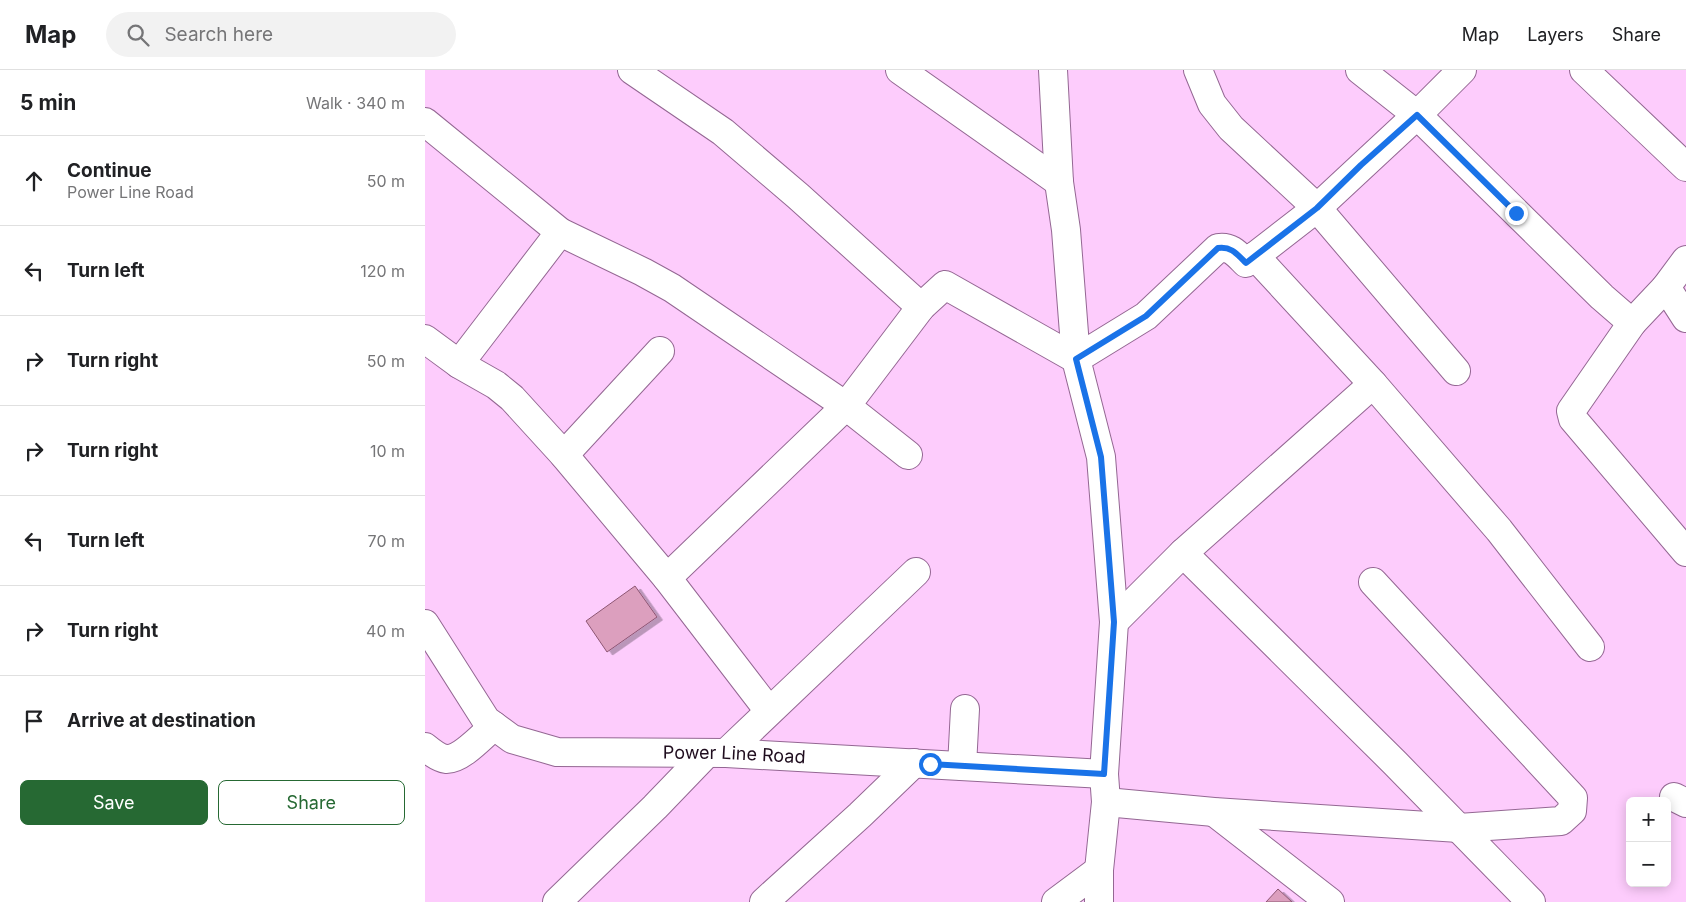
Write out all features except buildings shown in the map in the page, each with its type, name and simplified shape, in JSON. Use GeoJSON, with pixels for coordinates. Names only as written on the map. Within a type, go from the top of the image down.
{"type":"FeatureCollection","features":[{"type":"Feature","properties":{"kind":"street"},"geometry":{"type":"LineString","coordinates":[[632,70],[723,132],[921,307]]}},
{"type":"Feature","properties":{"kind":"street"},"geometry":{"type":"LineString","coordinates":[[900,70],[1059,182]]}},
{"type":"Feature","properties":{"kind":"street"},"geometry":{"type":"LineString","coordinates":[[1053,70],[1059,182],[1066,230],[1076,359],[1101,457],[1114,622],[1104,774],[1106,802],[1099,870],[1101,900]]}},
{"type":"Feature","properties":{"kind":"street"},"geometry":{"type":"LineString","coordinates":[[1198,70],[1212,104],[1231,128],[1317,208],[1455,371]]}},
{"type":"Feature","properties":{"kind":"street"},"geometry":{"type":"LineString","coordinates":[[1360,70],[1417,115],[1602,298],[1632,323]]}},
{"type":"Feature","properties":{"kind":"street"},"geometry":{"type":"LineString","coordinates":[[1076,359],[1146,316],[1218,248],[1225,247],[1233,250],[1246,263],[1317,208],[1361,165],[1417,115],[1462,70]]}},
{"type":"Feature","properties":{"kind":"street"},"geometry":{"type":"LineString","coordinates":[[1584,70],[1686,167]]}},
{"type":"Feature","properties":{"kind":"street"},"geometry":{"type":"LineString","coordinates":[[425,122],[560,232],[672,288],[846,406],[907,455]]}},
{"type":"Feature","properties":{"kind":"street"},"geometry":{"type":"LineString","coordinates":[[459,364],[560,232]]}},
{"type":"Feature","properties":{"kind":"street"},"geometry":{"type":"LineString","coordinates":[[1255,256],[1373,384],[1499,530],[1590,647]]}},
{"type":"Feature","properties":{"kind":"street"},"geometry":{"type":"LineString","coordinates":[[1686,260],[1666,287],[1632,323],[1571,411],[1573,419],[1686,552]]}},
{"type":"Feature","properties":{"kind":"street"},"geometry":{"type":"LineString","coordinates":[[667,578],[846,406],[921,307],[945,285],[1076,359]]}},
{"type":"Feature","properties":{"kind":"street"},"geometry":{"type":"LineString","coordinates":[[1666,287],[1686,318]]}},
{"type":"Feature","properties":{"kind":"street"},"geometry":{"type":"LineString","coordinates":[[425,339],[459,364],[496,385],[512,398],[564,455],[667,578],[769,711]]}},
{"type":"Feature","properties":{"kind":"street"},"geometry":{"type":"LineString","coordinates":[[564,455],[660,351]]}},
{"type":"Feature","properties":{"kind":"street"},"geometry":{"type":"LineString","coordinates":[[1114,622],[1183,553],[1373,384]]}},
{"type":"Feature","properties":{"kind":"street"},"geometry":{"type":"LineString","coordinates":[[1183,553],[1395,763],[1531,902]]}},
{"type":"Feature","properties":{"kind":"street"},"geometry":{"type":"LineString","coordinates":[[557,902],[655,807],[716,753],[769,711],[916,572]]}},
{"type":"Feature","properties":{"kind":"street"},"geometry":{"type":"LineString","coordinates":[[1106,802],[1213,812],[1459,828],[1561,821],[1572,811],[1573,798],[1373,582]]}},
{"type":"Feature","properties":{"kind":"street","name":"Power Line Road"},"geometry":{"type":"LineString","coordinates":[[425,624],[486,720],[512,739],[557,752],[716,753],[1104,774]]}},
{"type":"Feature","properties":{"kind":"street"},"geometry":{"type":"LineString","coordinates":[[962,766],[965,709]]}},
{"type":"Feature","properties":{"kind":"street"},"geometry":{"type":"LineString","coordinates":[[425,747],[441,758],[448,759],[462,753],[494,726]]}},
{"type":"Feature","properties":{"kind":"street"},"geometry":{"type":"LineString","coordinates":[[764,902],[914,763]]}},
{"type":"Feature","properties":{"kind":"street"},"geometry":{"type":"LineString","coordinates":[[1213,812],[1330,902]]}},
{"type":"Feature","properties":{"kind":"street"},"geometry":{"type":"LineString","coordinates":[[1055,902],[1099,870]]}},
{"type":"Feature","properties":{"kind":"route"},"geometry":{"type":"LineString","coordinates":[[930,764],[1104,774],[1114,622],[1101,457],[1076,359],[1146,316],[1218,248],[1225,247],[1233,250],[1246,263],[1317,208],[1361,165],[1417,115],[1516,213]]}}]}
